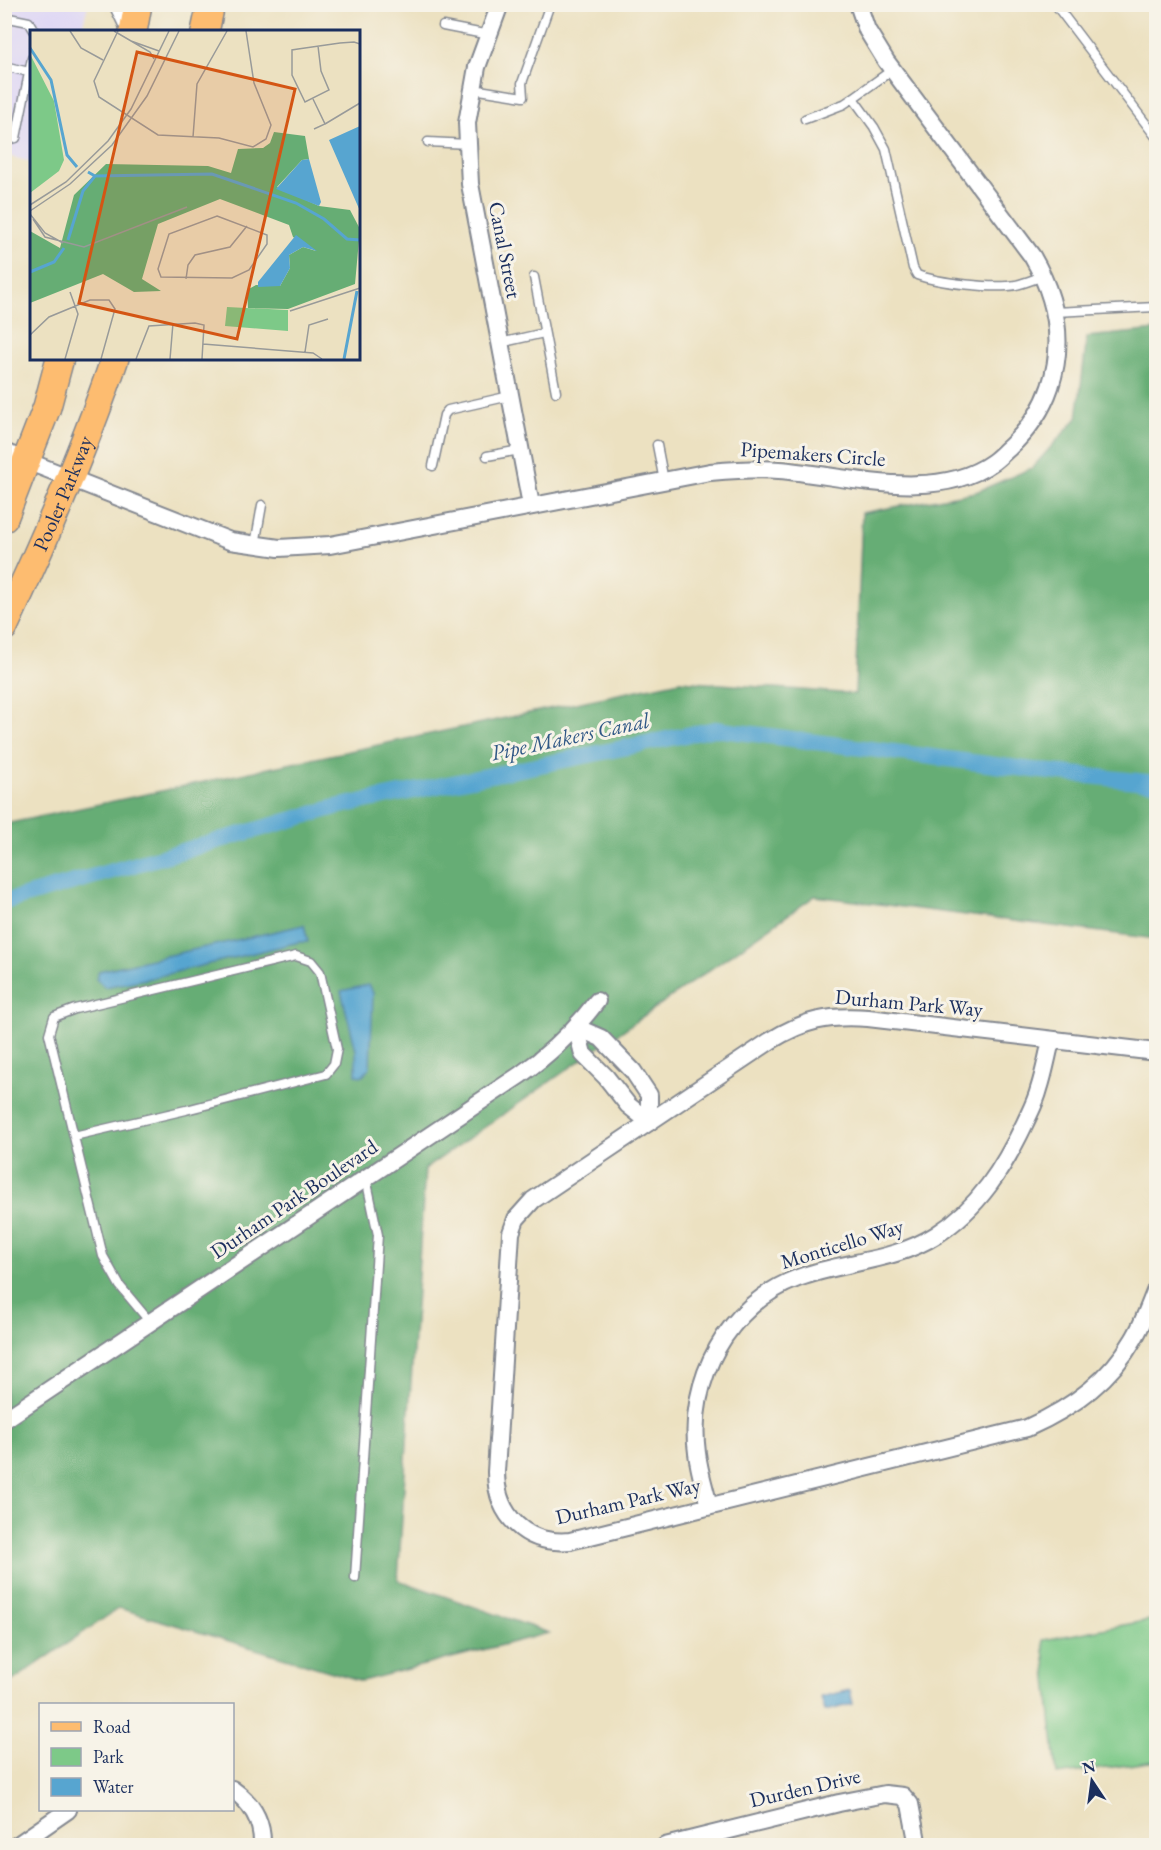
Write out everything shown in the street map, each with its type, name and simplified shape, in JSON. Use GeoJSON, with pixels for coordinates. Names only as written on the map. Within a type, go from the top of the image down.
{"type":"FeatureCollection","features":[{"type":"Feature","properties":{"kind":"main road"},"geometry":{"type":"LineString","coordinates":[[133,30],[138,4]]}},
{"type":"Feature","properties":{"kind":"main road"},"geometry":{"type":"LineString","coordinates":[[192,30],[197,10],[195,4]]}},
{"type":"Feature","properties":{"kind":"main road"},"geometry":{"type":"LineString","coordinates":[[205,30],[211,4]]}},
{"type":"Feature","properties":{"kind":"main road"},"geometry":{"type":"LineString","coordinates":[[4,518],[15,457],[47,407],[59,360]]}},
{"type":"Feature","properties":{"kind":"main road","name":"Pooler Parkway"},"geometry":{"type":"LineString","coordinates":[[4,627],[39,552],[114,360]]}},
{"type":"Feature","properties":{"kind":"street"},"geometry":{"type":"LineString","coordinates":[[120,4],[133,30]]}},
{"type":"Feature","properties":{"kind":"street","name":"Canal Street"},"geometry":{"type":"LineString","coordinates":[[500,4],[477,67],[467,123],[470,184],[531,505]]}},
{"type":"Feature","properties":{"kind":"street","name":"Pipemakers Circle"},"geometry":{"type":"LineString","coordinates":[[15,457],[230,541],[279,548],[330,545],[710,472],[748,469],[779,470],[909,485],[940,482],[966,476],[992,463],[1032,423],[1045,401],[1053,378],[1059,336],[1052,297],[1044,276],[1004,219],[891,70],[867,30],[858,4]]}},
{"type":"Feature","properties":{"kind":"street","name":"Durham Park Boulevard"},"geometry":{"type":"LineString","coordinates":[[4,1420],[526,1071],[557,1047],[597,1001]]}},
{"type":"Feature","properties":{"kind":"street","name":"Durham Park Way"},"geometry":{"type":"LineString","coordinates":[[1156,1052],[868,1018],[842,1016],[821,1018],[784,1032],[533,1200],[520,1213],[513,1225],[496,1484],[501,1504],[514,1521],[530,1534],[548,1541],[570,1541],[1011,1432],[1042,1421],[1072,1405],[1117,1365],[1139,1330],[1156,1289]]}},
{"type":"Feature","properties":{"kind":"street"},"geometry":{"type":"LineString","coordinates":[[576,1027],[601,1038],[619,1056],[650,1095],[650,1122]]}},
{"type":"Feature","properties":{"kind":"street"},"geometry":{"type":"LineString","coordinates":[[576,1027],[583,1053],[628,1105],[650,1122]]}},
{"type":"Feature","properties":{"kind":"street","name":"Monticello Way"},"geometry":{"type":"LineString","coordinates":[[709,1506],[697,1454],[696,1409],[708,1366],[725,1335],[750,1307],[786,1283],[905,1251],[936,1235],[962,1216],[985,1192],[1011,1151],[1039,1090],[1051,1041]]}},
{"type":"Feature","properties":{"kind":"street"},"geometry":{"type":"LineString","coordinates":[[601,1072],[619,1056]]}},
{"type":"Feature","properties":{"kind":"street"},"geometry":{"type":"LineString","coordinates":[[234,1791],[247,1801],[254,1811],[261,1829],[262,1845]]}},
{"type":"Feature","properties":{"kind":"street","name":"Durden Drive"},"geometry":{"type":"LineString","coordinates":[[665,1845],[689,1843],[839,1803],[891,1794],[903,1796],[910,1804],[918,1845]]}},
{"type":"Feature","properties":{"kind":"street"},"geometry":{"type":"LineString","coordinates":[[16,1845],[65,1811]]}},
{"type":"Feature","properties":{"kind":"lane"},"geometry":{"type":"LineString","coordinates":[[473,89],[523,97],[522,83],[550,4]]}},
{"type":"Feature","properties":{"kind":"lane"},"geometry":{"type":"LineString","coordinates":[[1055,4],[1156,136]]}},
{"type":"Feature","properties":{"kind":"lane"},"geometry":{"type":"LineString","coordinates":[[4,17],[29,22],[34,30]]}},
{"type":"Feature","properties":{"kind":"lane"},"geometry":{"type":"LineString","coordinates":[[443,26],[489,35]]}},
{"type":"Feature","properties":{"kind":"lane"},"geometry":{"type":"LineString","coordinates":[[4,66],[29,72]]}},
{"type":"Feature","properties":{"kind":"lane"},"geometry":{"type":"LineString","coordinates":[[6,141],[16,138],[30,67]]}},
{"type":"Feature","properties":{"kind":"lane"},"geometry":{"type":"LineString","coordinates":[[805,119],[844,104],[891,70]]}},
{"type":"Feature","properties":{"kind":"lane"},"geometry":{"type":"LineString","coordinates":[[853,98],[881,136],[886,149],[913,268],[917,275],[929,279],[994,286],[1014,285],[1044,276]]}},
{"type":"Feature","properties":{"kind":"lane"},"geometry":{"type":"LineString","coordinates":[[429,142],[468,144]]}},
{"type":"Feature","properties":{"kind":"lane"},"geometry":{"type":"LineString","coordinates":[[534,277],[556,392]]}},
{"type":"Feature","properties":{"kind":"lane"},"geometry":{"type":"LineString","coordinates":[[1054,312],[1156,307]]}},
{"type":"Feature","properties":{"kind":"lane"},"geometry":{"type":"LineString","coordinates":[[500,343],[544,333]]}},
{"type":"Feature","properties":{"kind":"lane"},"geometry":{"type":"LineString","coordinates":[[433,466],[447,410],[510,396]]}},
{"type":"Feature","properties":{"kind":"lane"},"geometry":{"type":"LineString","coordinates":[[657,445],[664,481]]}},
{"type":"Feature","properties":{"kind":"lane"},"geometry":{"type":"LineString","coordinates":[[487,456],[520,450]]}},
{"type":"Feature","properties":{"kind":"lane"},"geometry":{"type":"LineString","coordinates":[[255,545],[262,505]]}},
{"type":"Feature","properties":{"kind":"lane"},"geometry":{"type":"LineString","coordinates":[[74,1136],[326,1074],[334,1064],[337,1049],[320,972],[311,961],[296,956],[75,1009],[54,1017],[49,1034],[103,1256],[120,1286],[150,1322]]}},
{"type":"Feature","properties":{"kind":"lane"},"geometry":{"type":"LineString","coordinates":[[355,1578],[378,1235],[366,1178]]}},
{"type":"Feature","properties":{"kind":"shaded area"},"geometry":{"type":"Polygon","coordinates":[[[4,5],[88,5],[81,30],[30,30],[30,162],[5,155],[4,5]]]}},
{"type":"Feature","properties":{"kind":"green space"},"geometry":{"type":"Polygon","coordinates":[[[1156,330],[1156,939],[815,896],[425,1169],[398,1580],[549,1633],[362,1681],[119,1608],[5,1686],[5,824],[680,681],[855,694],[862,513],[976,492],[1032,468],[1077,418],[1087,337],[1156,330]]]}},
{"type":"Feature","properties":{"kind":"green space"},"geometry":{"type":"Polygon","coordinates":[[[1156,1619],[1156,1761],[1057,1775],[1043,1640],[1156,1619]]]}},
{"type":"Feature","properties":{"kind":"water"},"geometry":{"type":"Polygon","coordinates":[[[304,925],[308,942],[299,942],[105,987],[96,979],[99,971],[304,925]]]}},
{"type":"Feature","properties":{"kind":"water"},"geometry":{"type":"Polygon","coordinates":[[[368,985],[373,993],[370,1067],[363,1076],[356,1075],[356,1050],[341,991],[368,985]]]}},
{"type":"Feature","properties":{"kind":"water"},"geometry":{"type":"Polygon","coordinates":[[[850,1690],[853,1704],[825,1711],[821,1697],[850,1690]]]}},
{"type":"Feature","properties":{"kind":"waterway","name":"Pipe Makers Canal"},"geometry":{"type":"LineString","coordinates":[[4,902],[336,807],[715,729],[1042,771],[1156,783]]}}]}
